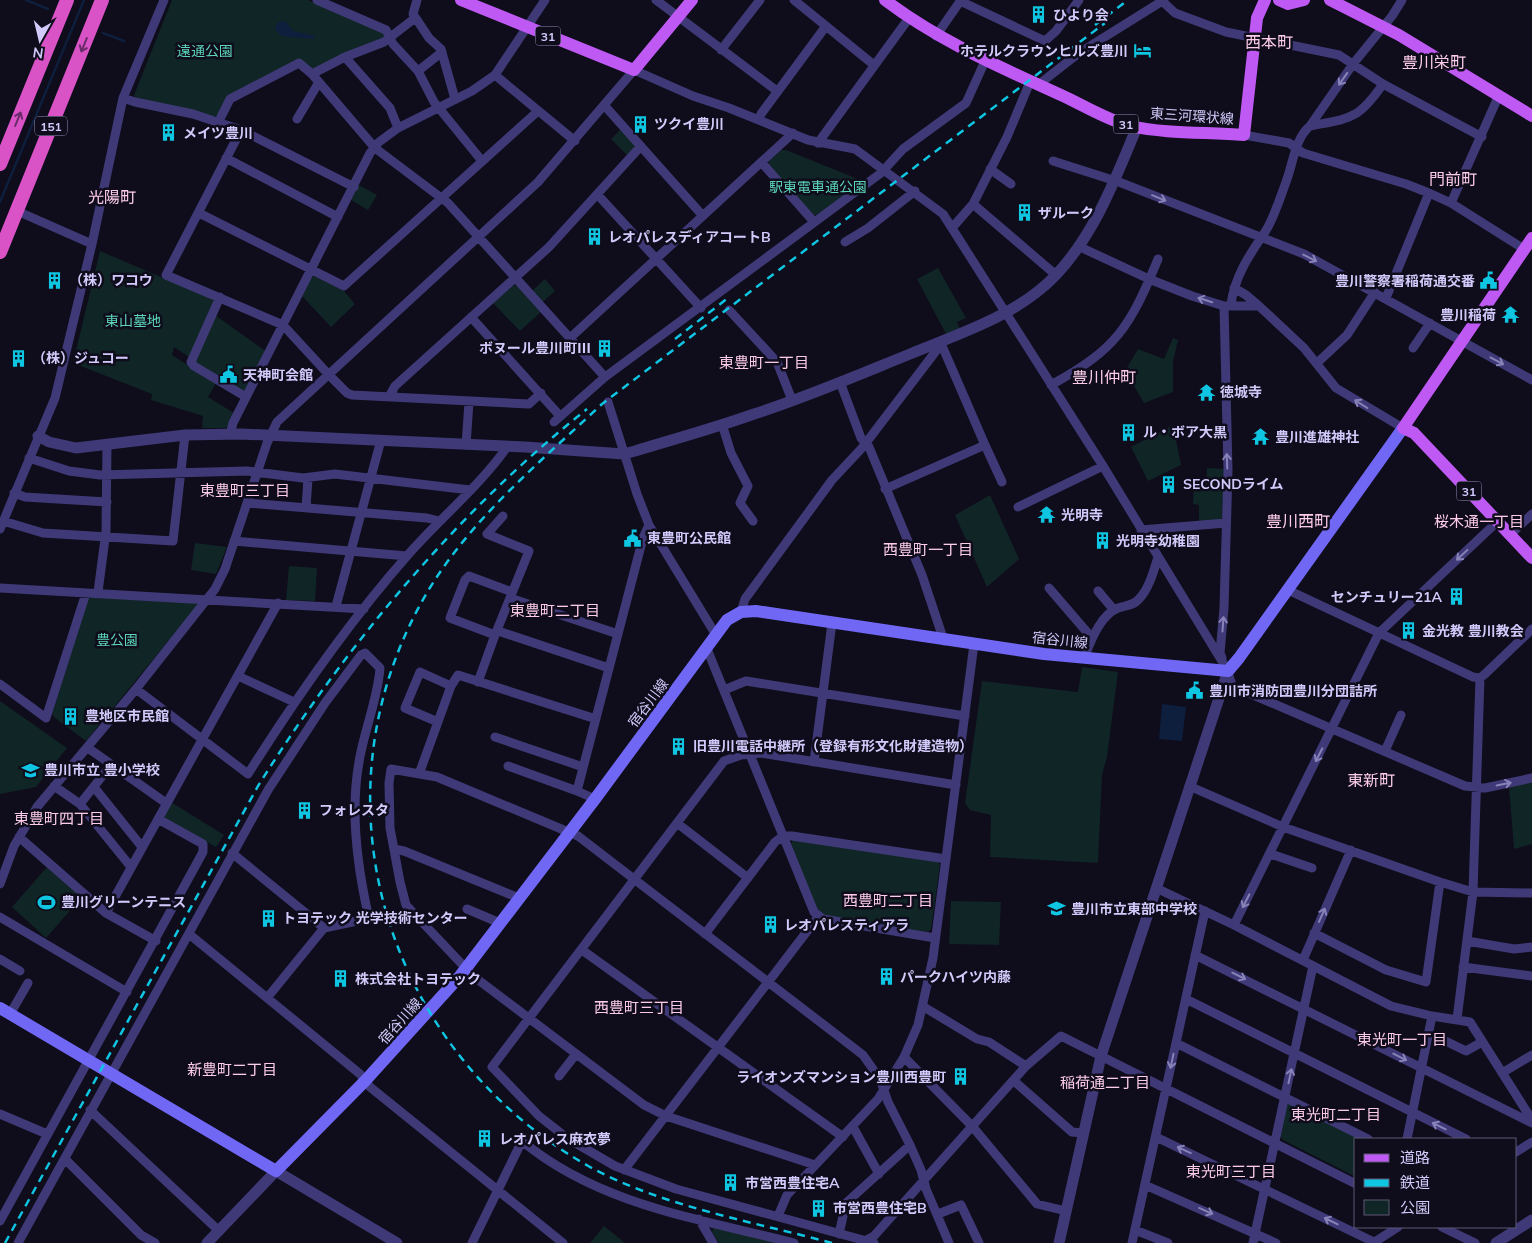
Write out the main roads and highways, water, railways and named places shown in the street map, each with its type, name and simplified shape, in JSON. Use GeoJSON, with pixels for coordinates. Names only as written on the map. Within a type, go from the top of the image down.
{"type":"FeatureCollection","features":[{"type":"Feature","properties":{"kind":"highway","name":"151"},"geometry":{"type":"LineString","coordinates":[[0,164],[67,0]]}},
{"type":"Feature","properties":{"kind":"highway","name":"151"},"geometry":{"type":"LineString","coordinates":[[0,252],[102,0]]}},
{"type":"Feature","properties":{"kind":"main road","name":"31"},"geometry":{"type":"LineString","coordinates":[[461,0],[634,70],[692,0]]}},
{"type":"Feature","properties":{"kind":"main road","name":"東三河環状線"},"geometry":{"type":"LineString","coordinates":[[885,0],[936,36],[985,61],[1127,125],[1244,135],[1254,38],[1259,10],[1267,1]]}},
{"type":"Feature","properties":{"kind":"main road"},"geometry":{"type":"LineString","coordinates":[[1279,0],[1288,4],[1304,0]]}},
{"type":"Feature","properties":{"kind":"main road"},"geometry":{"type":"LineString","coordinates":[[1330,0],[1384,26],[1532,116]]}},
{"type":"Feature","properties":{"kind":"main road"},"geometry":{"type":"LineString","coordinates":[[1403,428],[1532,238]]}},
{"type":"Feature","properties":{"kind":"main road","name":"31"},"geometry":{"type":"LineString","coordinates":[[1403,428],[1414,433],[1532,558]]}},
{"type":"Feature","properties":{"kind":"main road","name":"宿谷川線"},"geometry":{"type":"LineString","coordinates":[[5,1011],[276,1171],[365,1081],[466,968],[595,799],[727,620],[741,612],[756,611],[944,641],[1084,658],[1228,671],[1403,428]]}},
{"type":"Feature","properties":{"kind":"water"},"geometry":{"type":"Polygon","coordinates":[[[281,21],[286,22],[293,31],[315,36],[314,39],[281,36],[275,29],[277,23],[281,21]]]}},
{"type":"Feature","properties":{"kind":"water"},"geometry":{"type":"Polygon","coordinates":[[[1162,704],[1186,707],[1182,741],[1159,739],[1162,704]]]}},
{"type":"Feature","properties":{"kind":"waterway"},"geometry":{"type":"LineString","coordinates":[[26,0],[48,9]]}},
{"type":"Feature","properties":{"kind":"waterway"},"geometry":{"type":"LineString","coordinates":[[0,202],[84,0]]}},
{"type":"Feature","properties":{"kind":"waterway"},"geometry":{"type":"LineString","coordinates":[[103,33],[124,41]]}},
{"type":"Feature","properties":{"kind":"railway"},"geometry":{"type":"LineString","coordinates":[[1095,25],[1128,0]]}},
{"type":"Feature","properties":{"kind":"railway"},"geometry":{"type":"LineString","coordinates":[[832,1243],[708,1212],[677,1203],[618,1181],[590,1167],[521,1119],[464,1061],[419,994],[389,921],[373,843],[372,763],[387,683],[420,605],[458,548],[503,497],[602,404],[1105,23]]}},
{"type":"Feature","properties":{"kind":"railway"},"geometry":{"type":"LineString","coordinates":[[675,339],[728,298]]}},
{"type":"Feature","properties":{"kind":"railway"},"geometry":{"type":"LineString","coordinates":[[5,1243],[258,786],[292,733],[366,632],[448,537],[492,492],[587,409]]}},
{"type":"Feature","properties":{"kind":"place","name":"ひより会"},"geometry":{"type":"Point","coordinates":[1039,15]}},
{"type":"Feature","properties":{"kind":"place","name":"ホテルクラウンヒルズ豊川"},"geometry":{"type":"Point","coordinates":[1142,51]}},
{"type":"Feature","properties":{"kind":"place","name":"ツクイ豊川"},"geometry":{"type":"Point","coordinates":[640,124]}},
{"type":"Feature","properties":{"kind":"place","name":"メイツ豊川"},"geometry":{"type":"Point","coordinates":[169,133]}},
{"type":"Feature","properties":{"kind":"place","name":"ザルーク"},"geometry":{"type":"Point","coordinates":[1024,213]}},
{"type":"Feature","properties":{"kind":"place","name":"レオパレスディアコートB"},"geometry":{"type":"Point","coordinates":[594,237]}},
{"type":"Feature","properties":{"kind":"place","name":"（株）ワコウ"},"geometry":{"type":"Point","coordinates":[55,280]}},
{"type":"Feature","properties":{"kind":"place","name":"豊川警察署稲荷通交番"},"geometry":{"type":"Point","coordinates":[1489,281]}},
{"type":"Feature","properties":{"kind":"place","name":"豊川稲荷"},"geometry":{"type":"Point","coordinates":[1510,315]}},
{"type":"Feature","properties":{"kind":"place","name":"ボヌール豊川町Ⅲ"},"geometry":{"type":"Point","coordinates":[605,348]}},
{"type":"Feature","properties":{"kind":"place","name":"（株）ジュコー"},"geometry":{"type":"Point","coordinates":[18,358]}},
{"type":"Feature","properties":{"kind":"place","name":"天神町会館"},"geometry":{"type":"Point","coordinates":[229,375]}},
{"type":"Feature","properties":{"kind":"place","name":"徳城寺"},"geometry":{"type":"Point","coordinates":[1206,392]}},
{"type":"Feature","properties":{"kind":"place","name":"ル・ボア大黒"},"geometry":{"type":"Point","coordinates":[1129,432]}},
{"type":"Feature","properties":{"kind":"place","name":"豊川進雄神社"},"geometry":{"type":"Point","coordinates":[1261,437]}},
{"type":"Feature","properties":{"kind":"place","name":"SECONDライム"},"geometry":{"type":"Point","coordinates":[1169,484]}},
{"type":"Feature","properties":{"kind":"place","name":"光明寺"},"geometry":{"type":"Point","coordinates":[1047,515]}},
{"type":"Feature","properties":{"kind":"place","name":"東豊町公民館"},"geometry":{"type":"Point","coordinates":[633,538]}},
{"type":"Feature","properties":{"kind":"place","name":"光明寺幼稚園"},"geometry":{"type":"Point","coordinates":[1102,541]}},
{"type":"Feature","properties":{"kind":"place","name":"センチュリー21A"},"geometry":{"type":"Point","coordinates":[1456,597]}},
{"type":"Feature","properties":{"kind":"place","name":"金光教 豊川教会"},"geometry":{"type":"Point","coordinates":[1408,631]}},
{"type":"Feature","properties":{"kind":"place","name":"豊川市消防団豊川分団詰所"},"geometry":{"type":"Point","coordinates":[1195,691]}},
{"type":"Feature","properties":{"kind":"place","name":"豊地区市民館"},"geometry":{"type":"Point","coordinates":[71,716]}},
{"type":"Feature","properties":{"kind":"place","name":"旧豊川電話中継所（登録有形文化財建造物）"},"geometry":{"type":"Point","coordinates":[679,746]}},
{"type":"Feature","properties":{"kind":"place","name":"豊川市立 豊小学校"},"geometry":{"type":"Point","coordinates":[30,770]}},
{"type":"Feature","properties":{"kind":"place","name":"フォレスタ"},"geometry":{"type":"Point","coordinates":[305,810]}},
{"type":"Feature","properties":{"kind":"place","name":"豊川グリーンテニス"},"geometry":{"type":"Point","coordinates":[47,902]}},
{"type":"Feature","properties":{"kind":"place","name":"豊川市立東部中学校"},"geometry":{"type":"Point","coordinates":[1057,909]}},
{"type":"Feature","properties":{"kind":"place","name":"トヨテック 光学技術センター"},"geometry":{"type":"Point","coordinates":[268,918]}},
{"type":"Feature","properties":{"kind":"place","name":"レオパレスティアラ"},"geometry":{"type":"Point","coordinates":[770,925]}},
{"type":"Feature","properties":{"kind":"place","name":"パークハイツ内藤"},"geometry":{"type":"Point","coordinates":[886,977]}},
{"type":"Feature","properties":{"kind":"place","name":"株式会社トヨテック"},"geometry":{"type":"Point","coordinates":[341,979]}},
{"type":"Feature","properties":{"kind":"place","name":"ライオンズマンション豊川西豊町"},"geometry":{"type":"Point","coordinates":[960,1077]}},
{"type":"Feature","properties":{"kind":"place","name":"レオパレス麻衣夢"},"geometry":{"type":"Point","coordinates":[485,1139]}},
{"type":"Feature","properties":{"kind":"place","name":"市営西豊住宅A"},"geometry":{"type":"Point","coordinates":[731,1183]}},
{"type":"Feature","properties":{"kind":"place","name":"市営西豊住宅B"},"geometry":{"type":"Point","coordinates":[819,1208]}},
{"type":"Feature","properties":{"kind":"district","name":"西本町"},"geometry":{"type":"Point","coordinates":[1269,42]}},
{"type":"Feature","properties":{"kind":"district","name":"豊川栄町"},"geometry":{"type":"Point","coordinates":[1434,62]}},
{"type":"Feature","properties":{"kind":"district","name":"門前町"},"geometry":{"type":"Point","coordinates":[1453,179]}},
{"type":"Feature","properties":{"kind":"district","name":"光陽町"},"geometry":{"type":"Point","coordinates":[112,197]}},
{"type":"Feature","properties":{"kind":"district","name":"東豊町一丁目"},"geometry":{"type":"Point","coordinates":[764,362]}},
{"type":"Feature","properties":{"kind":"district","name":"豊川仲町"},"geometry":{"type":"Point","coordinates":[1104,377]}},
{"type":"Feature","properties":{"kind":"district","name":"東豊町三丁目"},"geometry":{"type":"Point","coordinates":[245,490]}},
{"type":"Feature","properties":{"kind":"district","name":"豊川西町"},"geometry":{"type":"Point","coordinates":[1298,521]}},
{"type":"Feature","properties":{"kind":"district","name":"桜木通一丁目"},"geometry":{"type":"Point","coordinates":[1479,521]}},
{"type":"Feature","properties":{"kind":"district","name":"西豊町一丁目"},"geometry":{"type":"Point","coordinates":[928,549]}},
{"type":"Feature","properties":{"kind":"district","name":"東豊町二丁目"},"geometry":{"type":"Point","coordinates":[555,610]}},
{"type":"Feature","properties":{"kind":"district","name":"東新町"},"geometry":{"type":"Point","coordinates":[1371,780]}},
{"type":"Feature","properties":{"kind":"district","name":"東豊町四丁目"},"geometry":{"type":"Point","coordinates":[59,818]}},
{"type":"Feature","properties":{"kind":"district","name":"西豊町二丁目"},"geometry":{"type":"Point","coordinates":[888,900]}},
{"type":"Feature","properties":{"kind":"district","name":"西豊町三丁目"},"geometry":{"type":"Point","coordinates":[639,1007]}},
{"type":"Feature","properties":{"kind":"district","name":"東光町一丁目"},"geometry":{"type":"Point","coordinates":[1402,1039]}},
{"type":"Feature","properties":{"kind":"district","name":"新豊町二丁目"},"geometry":{"type":"Point","coordinates":[232,1069]}},
{"type":"Feature","properties":{"kind":"district","name":"稲荷通二丁目"},"geometry":{"type":"Point","coordinates":[1105,1082]}},
{"type":"Feature","properties":{"kind":"district","name":"東光町二丁目"},"geometry":{"type":"Point","coordinates":[1336,1114]}},
{"type":"Feature","properties":{"kind":"district","name":"東光町三丁目"},"geometry":{"type":"Point","coordinates":[1231,1171]}},
{"type":"Feature","properties":{"kind":"park label","name":"遠通公園"},"geometry":{"type":"Point","coordinates":[205,51]}},
{"type":"Feature","properties":{"kind":"park label","name":"駅東電車通公園"},"geometry":{"type":"Point","coordinates":[818,187]}},
{"type":"Feature","properties":{"kind":"park label","name":"東山墓地"},"geometry":{"type":"Point","coordinates":[133,321]}},
{"type":"Feature","properties":{"kind":"park label","name":"豊公園"},"geometry":{"type":"Point","coordinates":[117,640]}}]}
